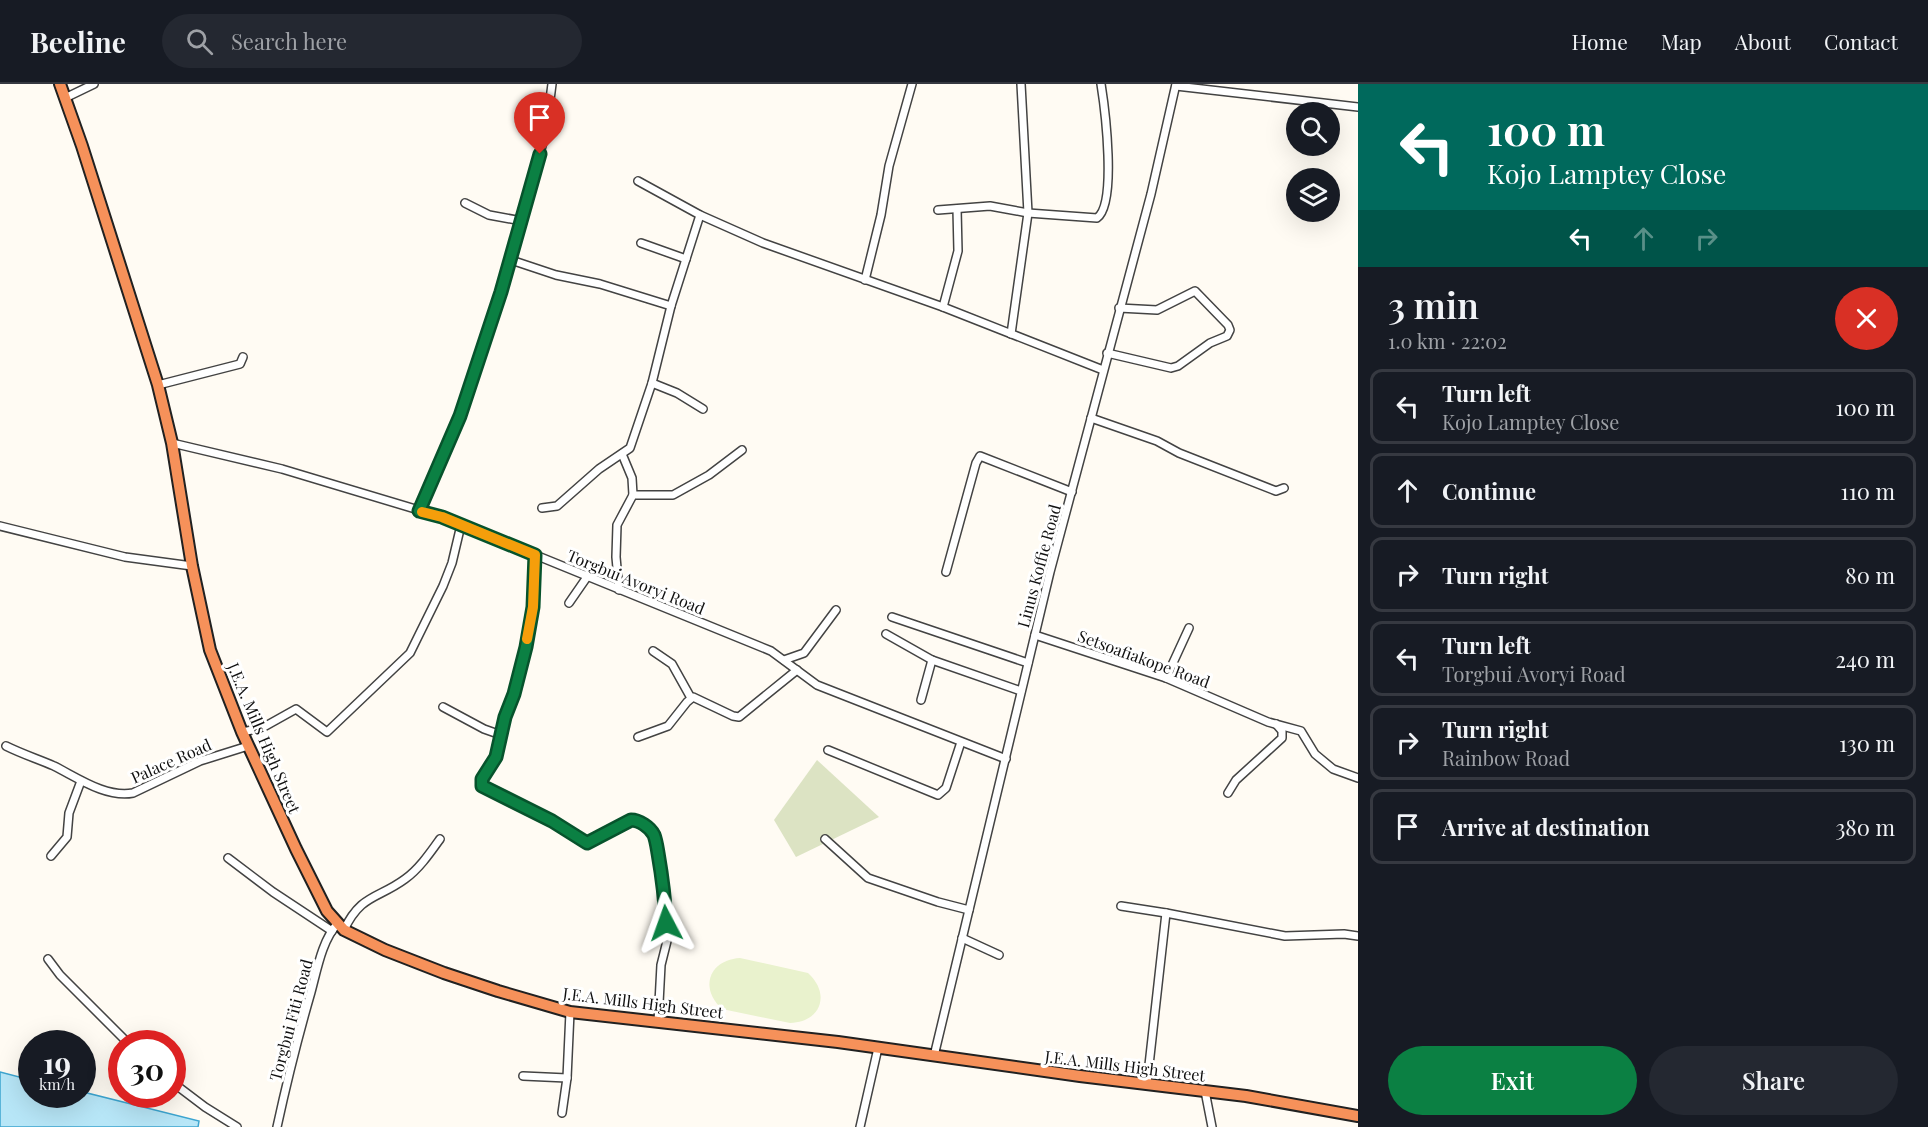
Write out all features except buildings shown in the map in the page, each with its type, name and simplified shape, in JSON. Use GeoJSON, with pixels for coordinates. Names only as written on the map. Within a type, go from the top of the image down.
{"type":"FeatureCollection","features":[{"type":"Feature","properties":{"kind":"highway","name":"J.E.A. Mills High Street"},"geometry":{"type":"LineString","coordinates":[[60,84],[165,411],[207,640],[248,746],[327,911],[338,928],[385,950],[444,973],[570,1011],[756,1032],[1205,1090],[1358,1116]]}},
{"type":"Feature","properties":{"kind":"street"},"geometry":{"type":"LineString","coordinates":[[65,98],[94,84]]}},
{"type":"Feature","properties":{"kind":"street"},"geometry":{"type":"LineString","coordinates":[[419,511],[460,416],[511,260],[546,131],[552,84]]}},
{"type":"Feature","properties":{"kind":"street"},"geometry":{"type":"LineString","coordinates":[[865,280],[881,215],[889,166],[912,84]]}},
{"type":"Feature","properties":{"kind":"street"},"geometry":{"type":"LineString","coordinates":[[1011,334],[1028,213],[1021,84]]}},
{"type":"Feature","properties":{"kind":"street"},"geometry":{"type":"LineString","coordinates":[[938,210],[990,206],[1028,213],[1097,218],[1102,214],[1106,204],[1108,147],[1101,84]]}},
{"type":"Feature","properties":{"kind":"street"},"geometry":{"type":"LineString","coordinates":[[1176,85],[1358,107]]}},
{"type":"Feature","properties":{"kind":"street","name":"Linus Koffie Road"},"geometry":{"type":"LineString","coordinates":[[934,1056],[1035,634],[1107,353],[1151,194],[1176,85]]}},
{"type":"Feature","properties":{"kind":"street"},"geometry":{"type":"LineString","coordinates":[[639,181],[700,215],[763,243],[943,308],[1103,370]]}},
{"type":"Feature","properties":{"kind":"street"},"geometry":{"type":"LineString","coordinates":[[465,203],[489,215],[522,221]]}},
{"type":"Feature","properties":{"kind":"street"},"geometry":{"type":"LineString","coordinates":[[943,308],[958,252],[957,209]]}},
{"type":"Feature","properties":{"kind":"street"},"geometry":{"type":"LineString","coordinates":[[542,508],[557,506],[599,469],[630,448],[652,383],[671,306],[700,215]]}},
{"type":"Feature","properties":{"kind":"street"},"geometry":{"type":"LineString","coordinates":[[641,243],[686,259]]}},
{"type":"Feature","properties":{"kind":"street"},"geometry":{"type":"LineString","coordinates":[[511,260],[556,275],[600,284],[671,306]]}},
{"type":"Feature","properties":{"kind":"street"},"geometry":{"type":"LineString","coordinates":[[1107,353],[1171,368],[1178,366],[1210,343],[1227,336],[1230,330],[1228,325],[1195,291],[1157,310],[1119,308]]}},
{"type":"Feature","properties":{"kind":"street"},"geometry":{"type":"LineString","coordinates":[[158,385],[228,368],[240,363],[243,357]]}},
{"type":"Feature","properties":{"kind":"street"},"geometry":{"type":"LineString","coordinates":[[652,383],[677,393],[702,409]]}},
{"type":"Feature","properties":{"kind":"street"},"geometry":{"type":"LineString","coordinates":[[1091,418],[1157,441],[1179,453],[1276,490],[1284,488]]}},
{"type":"Feature","properties":{"kind":"street","name":"Torgbui Avoryi Road"},"geometry":{"type":"LineString","coordinates":[[171,443],[282,469],[461,525],[771,651],[817,685],[1006,759]]}},
{"type":"Feature","properties":{"kind":"street"},"geometry":{"type":"LineString","coordinates":[[633,495],[673,495],[710,475],[742,450]]}},
{"type":"Feature","properties":{"kind":"street"},"geometry":{"type":"LineString","coordinates":[[619,590],[616,557],[617,525],[633,495],[632,478],[622,454]]}},
{"type":"Feature","properties":{"kind":"street"},"geometry":{"type":"LineString","coordinates":[[946,572],[973,473],[980,456],[1072,492]]}},
{"type":"Feature","properties":{"kind":"street"},"geometry":{"type":"LineString","coordinates":[[242,732],[262,728],[296,709],[327,732],[359,703],[410,653],[443,586],[452,563],[461,525]]}},
{"type":"Feature","properties":{"kind":"street"},"geometry":{"type":"LineString","coordinates":[[0,526],[125,557],[192,566]]}},
{"type":"Feature","properties":{"kind":"street"},"geometry":{"type":"LineString","coordinates":[[535,555],[533,607],[526,647],[496,757],[482,779],[482,786],[552,821],[587,843],[631,820],[636,820],[652,832],[664,886],[668,941],[661,965],[658,1022]]}},
{"type":"Feature","properties":{"kind":"street"},"geometry":{"type":"LineString","coordinates":[[569,603],[587,577]]}},
{"type":"Feature","properties":{"kind":"street"},"geometry":{"type":"LineString","coordinates":[[784,660],[804,653],[836,610]]}},
{"type":"Feature","properties":{"kind":"street"},"geometry":{"type":"LineString","coordinates":[[892,617],[1028,663]]}},
{"type":"Feature","properties":{"kind":"street"},"geometry":{"type":"LineString","coordinates":[[1166,678],[1189,628]]}},
{"type":"Feature","properties":{"kind":"street"},"geometry":{"type":"LineString","coordinates":[[886,634],[932,660],[1021,691]]}},
{"type":"Feature","properties":{"kind":"street","name":"Setsoafiakope Road"},"geometry":{"type":"LineString","coordinates":[[1035,634],[1166,678],[1276,724],[1301,731],[1315,754],[1333,769],[1358,778]]}},
{"type":"Feature","properties":{"kind":"street"},"geometry":{"type":"LineString","coordinates":[[652,651],[672,664],[691,698]]}},
{"type":"Feature","properties":{"kind":"street"},"geometry":{"type":"LineString","coordinates":[[921,700],[932,660]]}},
{"type":"Feature","properties":{"kind":"street"},"geometry":{"type":"LineString","coordinates":[[691,698],[697,698],[739,717],[797,670]]}},
{"type":"Feature","properties":{"kind":"street"},"geometry":{"type":"LineString","coordinates":[[638,737],[668,726],[691,698]]}},
{"type":"Feature","properties":{"kind":"street"},"geometry":{"type":"LineString","coordinates":[[443,707],[484,729],[501,735]]}},
{"type":"Feature","properties":{"kind":"street"},"geometry":{"type":"LineString","coordinates":[[1228,793],[1236,780],[1282,738],[1282,731],[1276,724]]}},
{"type":"Feature","properties":{"kind":"street"},"geometry":{"type":"LineString","coordinates":[[828,750],[938,795],[946,788],[962,742]]}},
{"type":"Feature","properties":{"kind":"street","name":"Palace Road"},"geometry":{"type":"LineString","coordinates":[[6,746],[54,766],[81,781],[124,795],[134,793],[200,761],[248,746]]}},
{"type":"Feature","properties":{"kind":"street"},"geometry":{"type":"LineString","coordinates":[[51,856],[67,837],[69,813],[81,781]]}},
{"type":"Feature","properties":{"kind":"street","name":"Torgbui Fiti Road"},"geometry":{"type":"LineString","coordinates":[[277,1127],[301,1027],[327,938],[359,906],[405,879],[428,856],[440,839]]}},
{"type":"Feature","properties":{"kind":"street"},"geometry":{"type":"LineString","coordinates":[[825,839],[868,878],[969,910]]}},
{"type":"Feature","properties":{"kind":"street"},"geometry":{"type":"LineString","coordinates":[[228,858],[273,892],[338,928]]}},
{"type":"Feature","properties":{"kind":"street"},"geometry":{"type":"LineString","coordinates":[[1121,906],[1285,936],[1344,934],[1358,936]]}},
{"type":"Feature","properties":{"kind":"street"},"geometry":{"type":"LineString","coordinates":[[1147,1083],[1166,914]]}},
{"type":"Feature","properties":{"kind":"street"},"geometry":{"type":"LineString","coordinates":[[962,938],[999,955]]}},
{"type":"Feature","properties":{"kind":"street"},"geometry":{"type":"LineString","coordinates":[[48,958],[60,975],[115,1030]]}},
{"type":"Feature","properties":{"kind":"street"},"geometry":{"type":"LineString","coordinates":[[562,1113],[567,1078],[570,1011]]}},
{"type":"Feature","properties":{"kind":"street"},"geometry":{"type":"LineString","coordinates":[[860,1127],[878,1048]]}},
{"type":"Feature","properties":{"kind":"street"},"geometry":{"type":"LineString","coordinates":[[524,1076],[567,1078]]}},
{"type":"Feature","properties":{"kind":"street"},"geometry":{"type":"LineString","coordinates":[[1205,1090],[1212,1127]]}},
{"type":"Feature","properties":{"kind":"street"},"geometry":{"type":"LineString","coordinates":[[186,1093],[237,1127]]}},
{"type":"Feature","properties":{"kind":"green space"},"geometry":{"type":"Polygon","coordinates":[[[817,760],[879,817],[796,857],[774,820],[817,760]]]}},
{"type":"Feature","properties":{"kind":"green space"},"geometry":{"type":"Polygon","coordinates":[[[740,958],[808,973],[815,981],[821,998],[815,1012],[809,1018],[790,1023],[722,1009],[711,992],[709,984],[711,976],[721,964],[740,958]]]}},
{"type":"Feature","properties":{"kind":"water"},"geometry":{"type":"Polygon","coordinates":[[[0,1072],[18,1077],[18,1108],[96,1108],[96,1095],[108,1098],[108,1108],[147,1108],[199,1121],[198,1127],[0,1127],[0,1072]]]}},
{"type":"Feature","properties":{"kind":"slow traffic"},"geometry":{"type":"LineString","coordinates":[[422,512],[442,517],[535,555],[533,607],[527,639]]}},
{"type":"Feature","properties":{"kind":"route"},"geometry":{"type":"LineString","coordinates":[[540,154],[501,292],[460,416],[419,511],[442,517],[535,555],[533,607],[526,647],[514,694],[505,717],[496,757],[482,779],[483,788],[552,821],[587,843],[631,820],[636,820],[645,826],[652,832],[655,840],[664,886],[666,923]]}}]}
